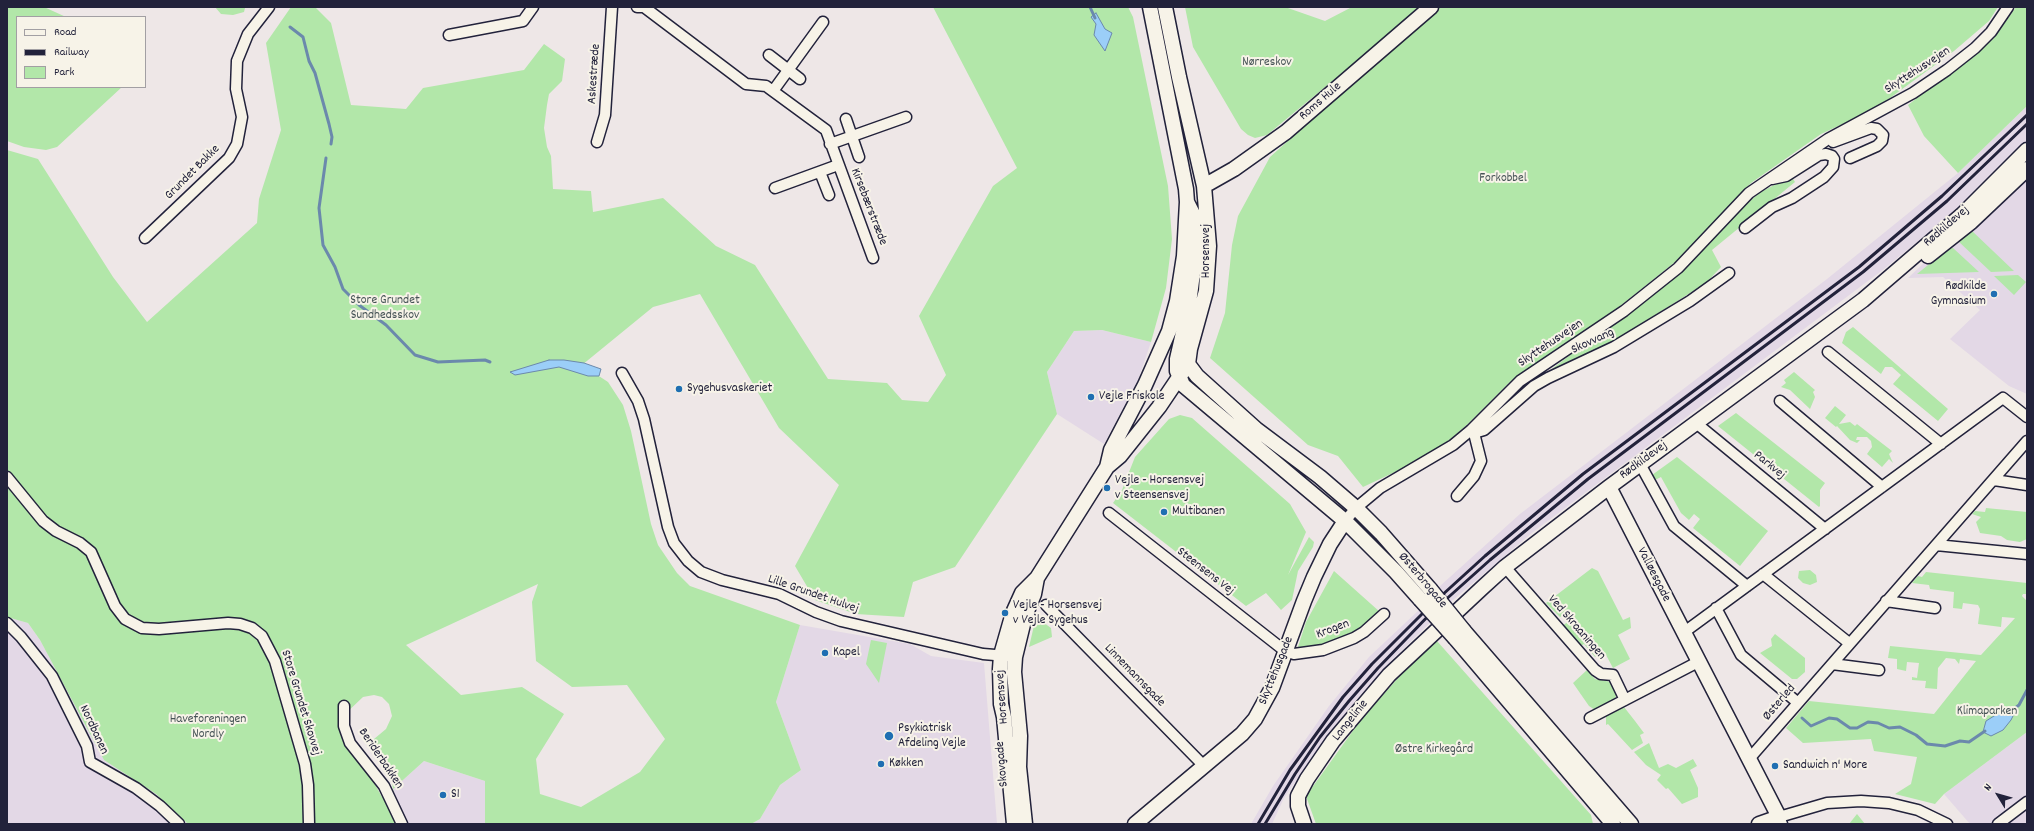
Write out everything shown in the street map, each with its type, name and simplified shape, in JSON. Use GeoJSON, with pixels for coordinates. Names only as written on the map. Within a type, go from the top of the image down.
{"type":"FeatureCollection","features":[{"type":"Feature","properties":{"kind":"main road","name":"Horsensvej"},"geometry":{"type":"LineString","coordinates":[[1107,467],[1110,450],[1145,385],[1169,331],[1178,301],[1184,256],[1187,202],[1150,7]]}},
{"type":"Feature","properties":{"kind":"main road","name":"Horsensvej"},"geometry":{"type":"LineString","coordinates":[[1014,824],[1004,718],[1000,704],[1000,670],[1008,656],[1013,614],[1022,593],[1037,578],[1107,467],[1131,443],[1160,407],[1180,378],[1188,364],[1190,349],[1206,291],[1209,246],[1204,186],[1178,77],[1165,7]]}},
{"type":"Feature","properties":{"kind":"main road","name":"Roms Hule"},"geometry":{"type":"LineString","coordinates":[[1204,186],[1234,170],[1286,132],[1430,7]]}},
{"type":"Feature","properties":{"kind":"main road","name":"Rødkildevej"},"geometry":{"type":"LineString","coordinates":[[1434,633],[1505,567],[1609,487],[1863,300],[1963,214],[2027,150]]}},
{"type":"Feature","properties":{"kind":"main road","name":"Rødkildevej"},"geometry":{"type":"LineString","coordinates":[[1863,300],[1896,282],[1949,240],[2027,169]]}},
{"type":"Feature","properties":{"kind":"main road"},"geometry":{"type":"LineString","coordinates":[[1180,378],[1177,371],[1177,359],[1188,312],[1196,250],[1196,220],[1187,202]]}},
{"type":"Feature","properties":{"kind":"main road","name":"Østerbrogade"},"geometry":{"type":"LineString","coordinates":[[1188,364],[1197,376],[1256,429],[1320,477],[1356,508],[1381,533],[1430,589],[1460,634],[1614,824]]}},
{"type":"Feature","properties":{"kind":"main road","name":"Østerbrogade"},"geometry":{"type":"LineString","coordinates":[[1180,378],[1188,390],[1230,423],[1345,521],[1396,572],[1420,600],[1460,634],[1631,824]]}},
{"type":"Feature","properties":{"kind":"main road","name":"Valløesgade"},"geometry":{"type":"LineString","coordinates":[[1609,487],[1780,820]]}},
{"type":"Feature","properties":{"kind":"main road","name":"Skyttehusgade"},"geometry":{"type":"LineString","coordinates":[[1135,824],[1203,765],[1242,734],[1255,719],[1272,688],[1314,577],[1330,544],[1345,521]]}},
{"type":"Feature","properties":{"kind":"main road","name":"Langelinie"},"geometry":{"type":"LineString","coordinates":[[1304,824],[1297,802],[1300,791],[1307,779],[1354,714],[1434,633]]}},
{"type":"Feature","properties":{"kind":"main road","name":"Horsensvej"},"geometry":{"type":"LineString","coordinates":[[1008,656],[1014,672],[1020,736],[1019,767],[1025,824]]}},
{"type":"Feature","properties":{"kind":"main road","name":"Skovgade"},"geometry":{"type":"LineString","coordinates":[[1000,704],[999,719],[1007,824]]}},
{"type":"Feature","properties":{"kind":"main road"},"geometry":{"type":"LineString","coordinates":[[1759,824],[1780,820]]}},
{"type":"Feature","properties":{"kind":"street","name":"Grundet Bakke"},"geometry":{"type":"LineString","coordinates":[[146,238],[229,158],[237,144],[242,118],[236,89],[237,61],[248,34],[269,7]]}},
{"type":"Feature","properties":{"kind":"street"},"geometry":{"type":"LineString","coordinates":[[450,35],[523,21],[533,7]]}},
{"type":"Feature","properties":{"kind":"street","name":"Askestræde"},"geometry":{"type":"LineString","coordinates":[[597,142],[605,115],[612,7]]}},
{"type":"Feature","properties":{"kind":"street","name":"Kirsebærstræde"},"geometry":{"type":"LineString","coordinates":[[637,7],[656,10],[746,84],[766,86],[826,130],[873,258]]}},
{"type":"Feature","properties":{"kind":"street","name":"Skyttehusvejen"},"geometry":{"type":"LineString","coordinates":[[1345,521],[1356,508],[1380,488],[1472,432],[1520,381],[1624,311],[1678,268],[1749,193],[1766,180],[1828,139],[1913,93],[1947,70],[1975,48],[1991,32],[2008,7]]}},
{"type":"Feature","properties":{"kind":"street"},"geometry":{"type":"LineString","coordinates":[[773,91],[824,22]]}},
{"type":"Feature","properties":{"kind":"street"},"geometry":{"type":"LineString","coordinates":[[769,55],[800,80]]}},
{"type":"Feature","properties":{"kind":"street"},"geometry":{"type":"LineString","coordinates":[[830,144],[906,116]]}},
{"type":"Feature","properties":{"kind":"street"},"geometry":{"type":"LineString","coordinates":[[846,119],[859,157]]}},
{"type":"Feature","properties":{"kind":"street","name":"Skyttehusvejen"},"geometry":{"type":"LineString","coordinates":[[1828,139],[1833,142],[1871,128],[1877,129],[1883,135],[1882,141],[1877,146],[1850,158]]}},
{"type":"Feature","properties":{"kind":"street","name":"Skyttehusvejen"},"geometry":{"type":"LineString","coordinates":[[1745,228],[1772,207],[1792,198],[1824,177],[1833,167],[1834,159],[1832,156],[1826,154],[1819,155],[1786,176],[1766,180]]}},
{"type":"Feature","properties":{"kind":"street"},"geometry":{"type":"LineString","coordinates":[[775,188],[838,165]]}},
{"type":"Feature","properties":{"kind":"street"},"geometry":{"type":"LineString","coordinates":[[820,172],[829,196]]}},
{"type":"Feature","properties":{"kind":"street","name":"Skovvang"},"geometry":{"type":"LineString","coordinates":[[1472,432],[1484,430],[1534,386],[1614,347],[1690,301],[1729,273]]}},
{"type":"Feature","properties":{"kind":"street"},"geometry":{"type":"LineString","coordinates":[[1828,352],[1941,444]]}},
{"type":"Feature","properties":{"kind":"street","name":"Lille Grundet Hulvej"},"geometry":{"type":"LineString","coordinates":[[622,373],[638,401],[644,419],[670,532],[674,543],[688,561],[700,572],[722,580],[779,594],[816,612],[841,621],[983,654],[1008,656]]}},
{"type":"Feature","properties":{"kind":"street"},"geometry":{"type":"LineString","coordinates":[[1683,633],[2003,398],[2027,417]]}},
{"type":"Feature","properties":{"kind":"street"},"geometry":{"type":"LineString","coordinates":[[1780,401],[1882,487]]}},
{"type":"Feature","properties":{"kind":"street","name":"Parkvej"},"geometry":{"type":"LineString","coordinates":[[1696,423],[1825,529]]}},
{"type":"Feature","properties":{"kind":"street"},"geometry":{"type":"LineString","coordinates":[[1457,496],[1474,476],[1481,461],[1472,432]]}},
{"type":"Feature","properties":{"kind":"street","name":"Østerled"},"geometry":{"type":"LineString","coordinates":[[1749,759],[1797,702],[2027,441]]}},
{"type":"Feature","properties":{"kind":"street"},"geometry":{"type":"LineString","coordinates":[[1640,464],[1674,526],[1747,586]]}},
{"type":"Feature","properties":{"kind":"street","name":"Store Grundet Skovvej"},"geometry":{"type":"LineString","coordinates":[[7,478],[42,521],[56,531],[80,542],[91,552],[115,606],[125,619],[142,628],[159,630],[228,623],[240,624],[252,628],[262,636],[268,644],[275,661],[305,764],[308,785],[309,824]]}},
{"type":"Feature","properties":{"kind":"street"},"geometry":{"type":"LineString","coordinates":[[1994,480],[2027,484]]}},
{"type":"Feature","properties":{"kind":"street","name":"Steensens Vej"},"geometry":{"type":"LineString","coordinates":[[1109,513],[1285,651]]}},
{"type":"Feature","properties":{"kind":"street"},"geometry":{"type":"LineString","coordinates":[[1936,546],[2027,554]]}},
{"type":"Feature","properties":{"kind":"street","name":"Ved Skraaningen"},"geometry":{"type":"LineString","coordinates":[[1505,567],[1595,670],[1601,674],[1613,675],[1625,700]]}},
{"type":"Feature","properties":{"kind":"street"},"geometry":{"type":"LineString","coordinates":[[1763,574],[1849,644]]}},
{"type":"Feature","properties":{"kind":"street"},"geometry":{"type":"LineString","coordinates":[[1886,601],[1935,608]]}},
{"type":"Feature","properties":{"kind":"street","name":"Linnemannsgade"},"geometry":{"type":"LineString","coordinates":[[1046,605],[1203,765]]}},
{"type":"Feature","properties":{"kind":"street"},"geometry":{"type":"LineString","coordinates":[[1716,608],[1741,655],[1797,702]]}},
{"type":"Feature","properties":{"kind":"street","name":"Krogen"},"geometry":{"type":"LineString","coordinates":[[1285,651],[1294,654],[1323,650],[1364,632],[1384,614]]}},
{"type":"Feature","properties":{"kind":"street","name":"Nordbanen"},"geometry":{"type":"LineString","coordinates":[[7,623],[21,637],[52,676],[87,746],[90,762],[136,788],[160,806],[179,824]]}},
{"type":"Feature","properties":{"kind":"street"},"geometry":{"type":"LineString","coordinates":[[1590,718],[1698,662]]}},
{"type":"Feature","properties":{"kind":"street"},"geometry":{"type":"LineString","coordinates":[[1832,664],[1879,670]]}},
{"type":"Feature","properties":{"kind":"street","name":"Beriderbakken"},"geometry":{"type":"LineString","coordinates":[[344,706],[344,726],[350,743],[384,786],[402,824]]}},
{"type":"Feature","properties":{"kind":"street"},"geometry":{"type":"LineString","coordinates":[[1780,820],[1827,803],[1861,801],[1888,803],[1918,810],[1947,824]]}},
{"type":"Feature","properties":{"kind":"street"},"geometry":{"type":"LineString","coordinates":[[1998,824],[2027,802]]}},
{"type":"Feature","properties":{"kind":"shaded area"},"geometry":{"type":"Polygon","coordinates":[[[2027,106],[2027,141],[1945,219],[1884,269],[1533,532],[1453,600],[1393,659],[1355,701],[1284,798],[1272,824],[1251,824],[1273,786],[1329,706],[1369,657],[1420,609],[1440,586],[1520,514],[1827,279],[1958,173],[2027,106]]]}},
{"type":"Feature","properties":{"kind":"shaded area","name":"Rødkilde Gymnasium"},"geometry":{"type":"Polygon","coordinates":[[[2027,165],[2027,394],[2009,386],[1950,339],[1980,310],[1943,277],[1908,278],[2027,165]]]}},
{"type":"Feature","properties":{"kind":"shaded area","name":"Vejle Friskole"},"geometry":{"type":"Polygon","coordinates":[[[1102,330],[1151,342],[1138,380],[1104,444],[1057,414],[1047,372],[1074,331],[1102,330]]]}},
{"type":"Feature","properties":{"kind":"shaded area"},"geometry":{"type":"Polygon","coordinates":[[[7,617],[28,623],[40,640],[104,760],[156,794],[188,824],[11,824],[7,821],[7,617]]]}},
{"type":"Feature","properties":{"kind":"shaded area","name":"Psykiatrisk Afdeling Vejle"},"geometry":{"type":"Polygon","coordinates":[[[800,625],[910,644],[931,656],[984,663],[997,824],[751,824],[760,819],[780,785],[801,770],[776,702],[800,625]]]}},
{"type":"Feature","properties":{"kind":"shaded area"},"geometry":{"type":"Polygon","coordinates":[[[2027,732],[2027,824],[1970,824],[1944,794],[2027,732]]]}},
{"type":"Feature","properties":{"kind":"shaded area"},"geometry":{"type":"Polygon","coordinates":[[[424,761],[485,781],[485,824],[401,824],[393,789],[424,761]]]}},
{"type":"Feature","properties":{"kind":"green space"},"geometry":{"type":"Polygon","coordinates":[[[7,7],[44,7],[64,16],[16,16],[16,88],[121,88],[57,147],[46,150],[24,147],[7,141],[7,7]]]}},
{"type":"Feature","properties":{"kind":"green space"},"geometry":{"type":"Polygon","coordinates":[[[215,7],[245,8],[244,12],[233,15],[221,14],[215,7]]]}},
{"type":"Feature","properties":{"kind":"green space"},"geometry":{"type":"Polygon","coordinates":[[[291,7],[315,7],[331,23],[351,105],[406,109],[423,88],[524,70],[544,44],[565,59],[562,81],[549,94],[544,128],[547,147],[551,156],[553,189],[591,191],[593,212],[663,198],[716,246],[755,265],[828,379],[887,383],[902,400],[928,402],[946,375],[919,316],[993,186],[1017,168],[933,7],[1128,7],[1133,17],[1168,186],[1172,239],[1166,288],[1151,342],[1102,330],[1074,331],[1047,372],[1057,414],[955,567],[913,582],[904,617],[856,614],[815,600],[795,566],[839,485],[779,428],[700,294],[653,307],[582,365],[608,382],[623,405],[631,431],[651,524],[658,545],[677,573],[690,586],[800,625],[776,702],[801,770],[780,785],[760,819],[751,824],[485,824],[485,781],[424,761],[393,789],[401,824],[188,824],[156,794],[104,760],[40,640],[28,623],[7,617],[7,150],[38,159],[113,277],[147,322],[257,223],[259,199],[281,130],[266,43],[291,7]],[[538,584],[406,645],[461,695],[522,687],[564,714],[536,759],[540,794],[581,807],[640,772],[665,739],[627,685],[572,687],[536,661],[532,602],[538,584]],[[374,695],[363,697],[343,716],[369,774],[382,797],[393,789],[391,774],[374,754],[374,739],[386,729],[392,716],[389,704],[382,697],[374,695]]]}},
{"type":"Feature","properties":{"kind":"green space","name":"Nørreskov"},"geometry":{"type":"Polygon","coordinates":[[[1185,7],[1285,7],[1325,21],[1352,7],[1422,7],[1267,135],[1255,138],[1248,135],[1241,129],[1193,47],[1185,7]]]}},
{"type":"Feature","properties":{"kind":"green space","name":"Forkobbel"},"geometry":{"type":"Polygon","coordinates":[[[1437,7],[1998,7],[1989,21],[1954,51],[1875,109],[1821,134],[1751,183],[1680,258],[1609,315],[1510,382],[1469,423],[1445,444],[1427,457],[1363,487],[1338,456],[1308,445],[1210,358],[1225,313],[1232,245],[1238,216],[1270,157],[1437,7]]]}},
{"type":"Feature","properties":{"kind":"green space"},"geometry":{"type":"Polygon","coordinates":[[[2016,7],[2027,7],[2027,106],[1958,173],[1924,136],[1908,105],[1993,39],[2016,7]]]}},
{"type":"Feature","properties":{"kind":"green space"},"geometry":{"type":"Polygon","coordinates":[[[1791,176],[1795,182],[1712,250],[1721,267],[1706,283],[1609,344],[1549,371],[1685,268],[1743,207],[1759,193],[1791,176]]]}},
{"type":"Feature","properties":{"kind":"green space"},"geometry":{"type":"Polygon","coordinates":[[[1971,230],[2014,271],[1991,272],[1958,241],[1971,230]]]}},
{"type":"Feature","properties":{"kind":"green space"},"geometry":{"type":"Polygon","coordinates":[[[1949,248],[1953,248],[1979,272],[1917,274],[1949,248]]]}},
{"type":"Feature","properties":{"kind":"green space"},"geometry":{"type":"Polygon","coordinates":[[[2018,275],[2026,282],[2014,295],[1994,276],[2018,275]]]}},
{"type":"Feature","properties":{"kind":"green space"},"geometry":{"type":"Polygon","coordinates":[[[1853,327],[1948,409],[1938,421],[1893,384],[1901,375],[1892,367],[1885,367],[1881,374],[1842,343],[1846,332],[1853,327]]]}},
{"type":"Feature","properties":{"kind":"green space"},"geometry":{"type":"Polygon","coordinates":[[[1794,372],[1815,390],[1813,392],[1815,397],[1810,409],[1790,390],[1781,387],[1786,383],[1784,380],[1794,372]]]}},
{"type":"Feature","properties":{"kind":"green space"},"geometry":{"type":"Polygon","coordinates":[[[1835,406],[1846,415],[1839,424],[1850,422],[1855,426],[1857,424],[1892,451],[1889,454],[1893,463],[1889,459],[1882,467],[1867,454],[1872,447],[1871,441],[1867,437],[1857,437],[1856,440],[1860,440],[1857,443],[1850,440],[1837,426],[1836,427],[1825,418],[1835,406]]]}},
{"type":"Feature","properties":{"kind":"green space"},"geometry":{"type":"Polygon","coordinates":[[[1736,413],[1825,483],[1820,490],[1819,507],[1718,426],[1736,413]]]}},
{"type":"Feature","properties":{"kind":"green space"},"geometry":{"type":"Polygon","coordinates":[[[1180,415],[1192,418],[1290,504],[1306,532],[1288,575],[1309,537],[1314,542],[1313,547],[1298,571],[1292,600],[1281,610],[1266,593],[1246,606],[1113,503],[1122,490],[1135,457],[1169,419],[1180,415]]]}},
{"type":"Feature","properties":{"kind":"green space"},"geometry":{"type":"Polygon","coordinates":[[[1677,457],[1768,531],[1740,566],[1693,528],[1700,519],[1694,514],[1689,520],[1681,513],[1661,477],[1655,480],[1652,475],[1677,457]]]}},
{"type":"Feature","properties":{"kind":"green space"},"geometry":{"type":"Polygon","coordinates":[[[1986,508],[2027,512],[2027,539],[2020,542],[2007,540],[2001,536],[1980,533],[1976,522],[1981,517],[1972,514],[1975,511],[1985,512],[1986,508]]]}},
{"type":"Feature","properties":{"kind":"green space"},"geometry":{"type":"Polygon","coordinates":[[[1592,568],[1598,571],[1623,620],[1630,617],[1631,628],[1618,635],[1630,659],[1613,668],[1605,653],[1600,652],[1595,657],[1584,644],[1579,647],[1561,627],[1570,620],[1567,621],[1562,616],[1560,617],[1546,603],[1592,568]]]}},
{"type":"Feature","properties":{"kind":"green space"},"geometry":{"type":"Polygon","coordinates":[[[1810,570],[1816,575],[1817,582],[1810,585],[1803,583],[1798,578],[1799,571],[1810,570]]]}},
{"type":"Feature","properties":{"kind":"green space"},"geometry":{"type":"Polygon","coordinates":[[[1334,571],[1380,612],[1359,631],[1332,644],[1297,650],[1306,622],[1334,571]]]}},
{"type":"Feature","properties":{"kind":"green space","name":"Klimaparken"},"geometry":{"type":"Polygon","coordinates":[[[1926,572],[2027,583],[2027,594],[2023,594],[2022,596],[2027,601],[2027,732],[1944,794],[1935,804],[1895,794],[1911,784],[1917,757],[1874,751],[1871,739],[1803,743],[1786,728],[1809,701],[1934,714],[1976,661],[1960,659],[1959,664],[1955,659],[1946,658],[1938,668],[1937,689],[1925,688],[1926,681],[1912,680],[1912,677],[1917,678],[1919,663],[1907,662],[1906,671],[1897,669],[1897,659],[1888,658],[1890,646],[1981,655],[2015,618],[2002,617],[2001,627],[1978,624],[1980,609],[1978,605],[1963,603],[1962,609],[1953,608],[1954,592],[1930,589],[1929,585],[1912,583],[1918,576],[1922,577],[1926,572]]]}},
{"type":"Feature","properties":{"kind":"green space"},"geometry":{"type":"Polygon","coordinates":[[[1036,617],[1051,628],[1052,637],[1029,647],[1036,617]]]}},
{"type":"Feature","properties":{"kind":"green space"},"geometry":{"type":"Polygon","coordinates":[[[1775,634],[1805,658],[1805,672],[1797,679],[1792,679],[1760,653],[1772,646],[1771,639],[1775,634]]]}},
{"type":"Feature","properties":{"kind":"green space"},"geometry":{"type":"Polygon","coordinates":[[[871,640],[887,643],[879,683],[866,664],[871,640]]]}},
{"type":"Feature","properties":{"kind":"green space","name":"Østre Kirkegård"},"geometry":{"type":"Polygon","coordinates":[[[1437,641],[1591,815],[1593,824],[1316,824],[1306,796],[1360,721],[1406,669],[1437,641]]]}},
{"type":"Feature","properties":{"kind":"green space"},"geometry":{"type":"Polygon","coordinates":[[[1587,670],[1595,679],[1611,682],[1617,694],[1614,700],[1595,710],[1589,706],[1573,683],[1587,670]]]}},
{"type":"Feature","properties":{"kind":"green space"},"geometry":{"type":"Polygon","coordinates":[[[1620,707],[1624,707],[1644,733],[1640,735],[1643,743],[1632,750],[1608,724],[1606,725],[1606,714],[1620,707]]]}},
{"type":"Feature","properties":{"kind":"green space"},"geometry":{"type":"Polygon","coordinates":[[[1649,743],[1659,768],[1668,764],[1676,768],[1693,759],[1697,766],[1690,770],[1698,788],[1698,797],[1682,804],[1668,788],[1666,789],[1657,780],[1661,775],[1646,765],[1634,752],[1649,743]]]}},
{"type":"Feature","properties":{"kind":"green space"},"geometry":{"type":"Polygon","coordinates":[[[1857,814],[1865,824],[1849,824],[1857,814]]]}},
{"type":"Feature","properties":{"kind":"water"},"geometry":{"type":"Polygon","coordinates":[[[1096,13],[1105,29],[1112,33],[1105,51],[1094,35],[1096,24],[1091,17],[1096,13]]]}},
{"type":"Feature","properties":{"kind":"water"},"geometry":{"type":"Polygon","coordinates":[[[549,360],[564,360],[584,363],[601,369],[599,376],[588,376],[559,367],[515,375],[510,372],[549,360]]]}},
{"type":"Feature","properties":{"kind":"water"},"geometry":{"type":"Polygon","coordinates":[[[2010,708],[2013,710],[2014,714],[2003,730],[1991,736],[1983,732],[1986,721],[2010,708]]]}},
{"type":"Feature","properties":{"kind":"waterway"},"geometry":{"type":"LineString","coordinates":[[1090,7],[1095,18]]}},
{"type":"Feature","properties":{"kind":"waterway"},"geometry":{"type":"LineString","coordinates":[[290,27],[303,37],[329,124],[332,137],[331,144]]}},
{"type":"Feature","properties":{"kind":"waterway"},"geometry":{"type":"LineString","coordinates":[[326,158],[319,208],[323,245],[335,267],[343,289],[359,305],[386,325],[415,355],[438,362],[485,360],[490,362]]}},
{"type":"Feature","properties":{"kind":"waterway"},"geometry":{"type":"LineString","coordinates":[[2010,712],[2019,705],[2027,690]]}},
{"type":"Feature","properties":{"kind":"waterway"},"geometry":{"type":"LineString","coordinates":[[1802,718],[1811,726],[1829,718],[1837,719],[1850,728],[1857,728],[1868,722],[1878,723],[1889,728],[1900,727],[1916,735],[1927,744],[1945,746],[1960,741],[1969,742],[1985,731]]}},
{"type":"Feature","properties":{"kind":"railway"},"geometry":{"type":"LineString","coordinates":[[1258,824],[1290,770],[1343,697],[1372,664],[1429,607],[1485,556],[1583,474],[1859,267],[1942,196],[2027,115]]}},
{"type":"Feature","properties":{"kind":"railway"},"geometry":{"type":"LineString","coordinates":[[1265,824],[1295,774],[1320,737],[1378,668],[1433,611],[1490,560],[1588,479],[1863,272],[1947,201],[2027,124]]}},
{"type":"Feature","properties":{"kind":"place","name":"Rødkilde Gymnasium"},"geometry":{"type":"Point","coordinates":[1994,294]}},
{"type":"Feature","properties":{"kind":"place","name":"Sygehusvaskeriet"},"geometry":{"type":"Point","coordinates":[679,389]}},
{"type":"Feature","properties":{"kind":"place","name":"Vejle Friskole"},"geometry":{"type":"Point","coordinates":[1091,397]}},
{"type":"Feature","properties":{"kind":"place","name":"Vejle - Horsensvej v Steensensvej"},"geometry":{"type":"Point","coordinates":[1107,488]}},
{"type":"Feature","properties":{"kind":"place","name":"Multibanen"},"geometry":{"type":"Point","coordinates":[1164,512]}},
{"type":"Feature","properties":{"kind":"place","name":"Vejle - Horsensvej v Vejle Sygehus"},"geometry":{"type":"Point","coordinates":[1005,613]}},
{"type":"Feature","properties":{"kind":"place","name":"Kapel"},"geometry":{"type":"Point","coordinates":[825,653]}},
{"type":"Feature","properties":{"kind":"place","name":"Psykiatrisk Afdeling Vejle"},"geometry":{"type":"Point","coordinates":[889,736]}},
{"type":"Feature","properties":{"kind":"place","name":"Køkken"},"geometry":{"type":"Point","coordinates":[881,764]}},
{"type":"Feature","properties":{"kind":"place","name":"Sandwich n' More"},"geometry":{"type":"Point","coordinates":[1775,766]}},
{"type":"Feature","properties":{"kind":"place","name":"S1"},"geometry":{"type":"Point","coordinates":[443,795]}},
{"type":"Feature","properties":{"kind":"park label","name":"Store Grundet Sundhedsskov"},"geometry":{"type":"Point","coordinates":[385,308]}},
{"type":"Feature","properties":{"kind":"park label","name":"Haveforeningen Nordly"},"geometry":{"type":"Point","coordinates":[208,728]}}]}
